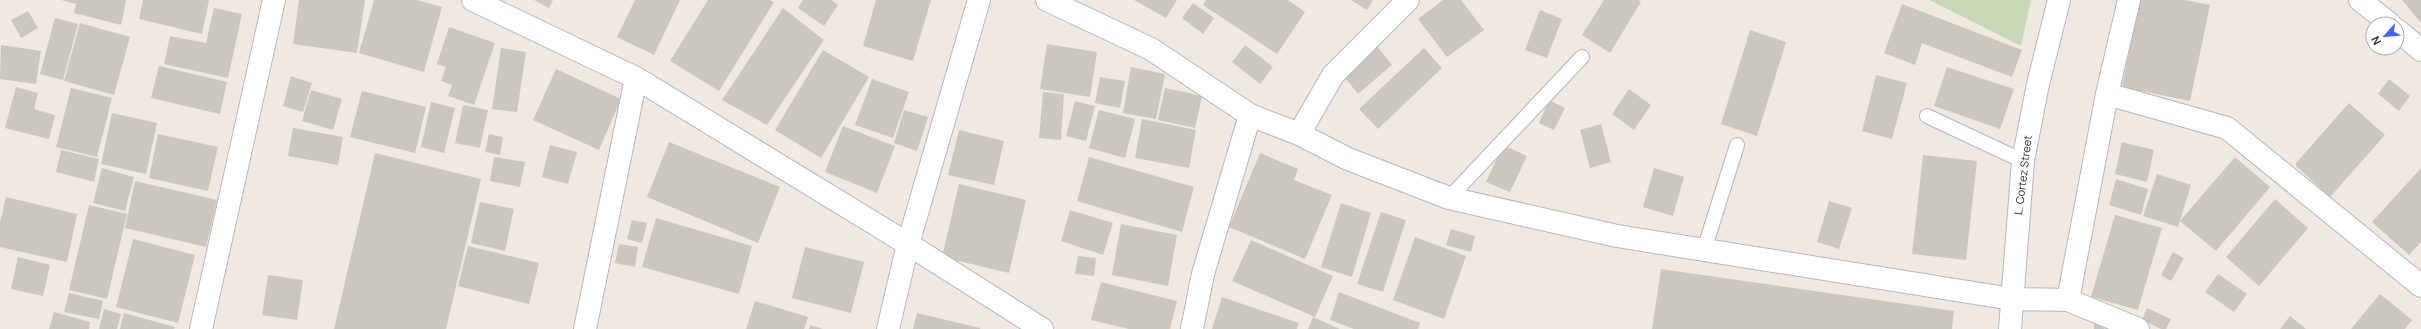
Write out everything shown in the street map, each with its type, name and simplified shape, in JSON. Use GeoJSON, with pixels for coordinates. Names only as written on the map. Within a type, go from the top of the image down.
{"type":"FeatureCollection","features":[{"type":"Feature","properties":{"kind":"street"},"geometry":{"type":"LineString","coordinates":[[201,329],[274,0]]}},
{"type":"Feature","properties":{"kind":"street"},"geometry":{"type":"LineString","coordinates":[[472,0],[636,78],[908,244],[1042,329]]}},
{"type":"Feature","properties":{"kind":"street"},"geometry":{"type":"LineString","coordinates":[[888,329],[908,244],[979,0]]}},
{"type":"Feature","properties":{"kind":"street"},"geometry":{"type":"LineString","coordinates":[[1048,0],[1151,49],[1250,115],[1299,134],[1348,159],[1449,198],[1617,236],[2012,299],[2068,300],[2138,329]]}},
{"type":"Feature","properties":{"kind":"street"},"geometry":{"type":"LineString","coordinates":[[1299,134],[1333,75],[1408,0]]}},
{"type":"Feature","properties":{"kind":"street","name":"L. Cortez Street"},"geometry":{"type":"LineString","coordinates":[[2010,329],[2023,160],[2038,84],[2059,0]]}},
{"type":"Feature","properties":{"kind":"street"},"geometry":{"type":"LineString","coordinates":[[2068,300],[2107,94],[2129,0]]}},
{"type":"Feature","properties":{"kind":"street"},"geometry":{"type":"LineString","coordinates":[[2360,0],[2380,16]]}},
{"type":"Feature","properties":{"kind":"street"},"geometry":{"type":"LineString","coordinates":[[2405,37],[2421,50]]}},
{"type":"Feature","properties":{"kind":"street"},"geometry":{"type":"LineString","coordinates":[[585,329],[636,78]]}},
{"type":"Feature","properties":{"kind":"street"},"geometry":{"type":"LineString","coordinates":[[2107,94],[2227,128],[2421,286]]}},
{"type":"Feature","properties":{"kind":"street"},"geometry":{"type":"LineString","coordinates":[[1192,329],[1203,274],[1250,115]]}},
{"type":"Feature","properties":{"kind":"lane"},"geometry":{"type":"LineString","coordinates":[[1449,198],[1582,57]]}},
{"type":"Feature","properties":{"kind":"lane"},"geometry":{"type":"LineString","coordinates":[[1927,116],[2023,160]]}},
{"type":"Feature","properties":{"kind":"lane"},"geometry":{"type":"LineString","coordinates":[[1704,250],[1737,145]]}},
{"type":"Feature","properties":{"kind":"green space"},"geometry":{"type":"Polygon","coordinates":[[[1929,0],[2031,0],[2021,46],[1929,0]]]}},
{"type":"Feature","properties":{"kind":"building"},"geometry":{"type":"Polygon","coordinates":[[[61,0],[126,0],[121,25],[74,13],[76,4],[61,0]]]}},
{"type":"Feature","properties":{"kind":"building"},"geometry":{"type":"Polygon","coordinates":[[[143,0],[209,0],[202,34],[139,19],[143,0]]]}},
{"type":"Feature","properties":{"kind":"building"},"geometry":{"type":"Polygon","coordinates":[[[299,0],[365,0],[357,53],[293,44],[299,0]]]}},
{"type":"Feature","properties":{"kind":"building"},"geometry":{"type":"Polygon","coordinates":[[[374,0],[417,0],[442,7],[424,72],[359,53],[374,0]]]}},
{"type":"Feature","properties":{"kind":"building"},"geometry":{"type":"Polygon","coordinates":[[[534,0],[553,0],[549,8],[534,0]]]}},
{"type":"Feature","properties":{"kind":"building"},"geometry":{"type":"Polygon","coordinates":[[[635,0],[680,0],[654,55],[617,37],[635,0]]]}},
{"type":"Feature","properties":{"kind":"building"},"geometry":{"type":"Polygon","coordinates":[[[708,0],[770,0],[774,2],[719,91],[670,61],[708,0]]]}},
{"type":"Feature","properties":{"kind":"building"},"geometry":{"type":"Polygon","coordinates":[[[803,0],[831,0],[838,5],[824,26],[798,8],[803,0]]]}},
{"type":"Feature","properties":{"kind":"building"},"geometry":{"type":"Polygon","coordinates":[[[876,0],[931,0],[913,61],[863,46],[876,0]]]}},
{"type":"Feature","properties":{"kind":"building"},"geometry":{"type":"Polygon","coordinates":[[[1134,0],[1177,0],[1166,18],[1134,0]]]}},
{"type":"Feature","properties":{"kind":"building"},"geometry":{"type":"Polygon","coordinates":[[[1206,0],[1288,0],[1305,12],[1277,54],[1203,5],[1206,0]]]}},
{"type":"Feature","properties":{"kind":"building"},"geometry":{"type":"Polygon","coordinates":[[[1351,0],[1373,0],[1367,10],[1351,0]]]}},
{"type":"Feature","properties":{"kind":"building"},"geometry":{"type":"Polygon","coordinates":[[[1443,0],[1461,0],[1484,30],[1447,57],[1418,19],[1443,0]]]}},
{"type":"Feature","properties":{"kind":"building"},"geometry":{"type":"Polygon","coordinates":[[[1604,0],[1638,0],[1641,2],[1610,53],[1582,35],[1604,0]]]}},
{"type":"Feature","properties":{"kind":"building"},"geometry":{"type":"Polygon","coordinates":[[[2139,0],[2185,0],[2210,5],[2190,101],[2122,87],[2139,0]]]}},
{"type":"Feature","properties":{"kind":"building"},"geometry":{"type":"Polygon","coordinates":[[[2402,0],[2421,0],[2421,23],[2402,0]]]}},
{"type":"Feature","properties":{"kind":"building"},"geometry":{"type":"Polygon","coordinates":[[[1193,3],[1214,18],[1203,34],[1182,18],[1193,3]]]}},
{"type":"Feature","properties":{"kind":"building"},"geometry":{"type":"Polygon","coordinates":[[[1902,4],[2022,50],[2012,77],[1922,43],[1915,65],[1884,53],[1902,4]]]}},
{"type":"Feature","properties":{"kind":"building"},"geometry":{"type":"Polygon","coordinates":[[[214,8],[242,14],[228,78],[164,64],[170,36],[206,43],[214,8]]]}},
{"type":"Feature","properties":{"kind":"building"},"geometry":{"type":"Polygon","coordinates":[[[783,8],[824,40],[767,125],[722,100],[783,8]]]}},
{"type":"Feature","properties":{"kind":"building"},"geometry":{"type":"Polygon","coordinates":[[[1540,10],[1562,19],[1547,58],[1525,50],[1540,10]]]}},
{"type":"Feature","properties":{"kind":"building"},"geometry":{"type":"Polygon","coordinates":[[[28,11],[38,28],[21,38],[11,20],[28,11]]]}},
{"type":"Feature","properties":{"kind":"building"},"geometry":{"type":"Polygon","coordinates":[[[55,18],[78,24],[63,80],[40,74],[55,18]]]}},
{"type":"Feature","properties":{"kind":"building"},"geometry":{"type":"Polygon","coordinates":[[[80,23],[130,37],[114,95],[64,81],[80,23]]]}},
{"type":"Feature","properties":{"kind":"building"},"geometry":{"type":"Polygon","coordinates":[[[449,27],[495,43],[474,105],[448,96],[452,85],[441,81],[446,67],[437,64],[449,27]]]}},
{"type":"Feature","properties":{"kind":"building"},"geometry":{"type":"Polygon","coordinates":[[[1750,30],[1786,42],[1757,136],[1721,124],[1750,30]]]}},
{"type":"Feature","properties":{"kind":"building"},"geometry":{"type":"Polygon","coordinates":[[[1047,44],[1097,52],[1090,97],[1040,89],[1047,44]]]}},
{"type":"Feature","properties":{"kind":"building"},"geometry":{"type":"Polygon","coordinates":[[[1,45],[41,51],[36,84],[0,79],[1,45]]]}},
{"type":"Feature","properties":{"kind":"building"},"geometry":{"type":"Polygon","coordinates":[[[1245,45],[1273,67],[1260,84],[1232,62],[1245,45]]]}},
{"type":"Feature","properties":{"kind":"building"},"geometry":{"type":"Polygon","coordinates":[[[1377,46],[1392,65],[1358,94],[1342,74],[1377,46]]]}},
{"type":"Feature","properties":{"kind":"building"},"geometry":{"type":"Polygon","coordinates":[[[501,48],[526,52],[517,112],[492,109],[501,48]]]}},
{"type":"Feature","properties":{"kind":"building"},"geometry":{"type":"Polygon","coordinates":[[[1424,48],[1442,68],[1378,129],[1359,109],[1424,48]]]}},
{"type":"Feature","properties":{"kind":"building"},"geometry":{"type":"Polygon","coordinates":[[[823,50],[869,77],[821,158],[775,130],[823,50]]]}},
{"type":"Feature","properties":{"kind":"building"},"geometry":{"type":"Polygon","coordinates":[[[159,66],[227,82],[220,114],[151,98],[159,66]]]}},
{"type":"Feature","properties":{"kind":"building"},"geometry":{"type":"Polygon","coordinates":[[[1131,67],[1165,74],[1156,119],[1123,113],[1131,67]]]}},
{"type":"Feature","properties":{"kind":"building"},"geometry":{"type":"Polygon","coordinates":[[[1947,67],[2014,89],[2000,129],[1934,106],[1947,67]]]}},
{"type":"Feature","properties":{"kind":"building"},"geometry":{"type":"Polygon","coordinates":[[[556,69],[621,99],[599,150],[533,120],[556,69]]]}},
{"type":"Feature","properties":{"kind":"building"},"geometry":{"type":"Polygon","coordinates":[[[1876,75],[1907,83],[1892,139],[1862,131],[1876,75]]]}},
{"type":"Feature","properties":{"kind":"building"},"geometry":{"type":"Polygon","coordinates":[[[291,76],[312,83],[303,112],[283,106],[291,76]]]}},
{"type":"Feature","properties":{"kind":"building"},"geometry":{"type":"Polygon","coordinates":[[[1100,77],[1125,81],[1120,108],[1095,103],[1100,77]]]}},
{"type":"Feature","properties":{"kind":"building"},"geometry":{"type":"Polygon","coordinates":[[[872,79],[909,92],[893,138],[855,125],[872,79]]]}},
{"type":"Feature","properties":{"kind":"building"},"geometry":{"type":"Polygon","coordinates":[[[2389,79],[2410,96],[2399,111],[2378,94],[2389,79]]]}},
{"type":"Feature","properties":{"kind":"building"},"geometry":{"type":"Polygon","coordinates":[[[16,87],[38,93],[34,109],[55,115],[49,139],[5,128],[16,87]]]}},
{"type":"Feature","properties":{"kind":"building"},"geometry":{"type":"Polygon","coordinates":[[[71,88],[112,98],[97,157],[56,147],[71,88]]]}},
{"type":"Feature","properties":{"kind":"building"},"geometry":{"type":"Polygon","coordinates":[[[1165,88],[1202,96],[1195,128],[1158,120],[1165,88]]]}},
{"type":"Feature","properties":{"kind":"building"},"geometry":{"type":"Polygon","coordinates":[[[1629,89],[1651,105],[1634,130],[1612,114],[1629,89]]]}},
{"type":"Feature","properties":{"kind":"building"},"geometry":{"type":"Polygon","coordinates":[[[311,90],[342,99],[333,130],[302,121],[311,90]]]}},
{"type":"Feature","properties":{"kind":"building"},"geometry":{"type":"Polygon","coordinates":[[[362,91],[426,107],[415,153],[350,137],[362,91]]]}},
{"type":"Feature","properties":{"kind":"building"},"geometry":{"type":"Polygon","coordinates":[[[1043,92],[1064,94],[1061,140],[1039,138],[1043,92]]]}},
{"type":"Feature","properties":{"kind":"building"},"geometry":{"type":"Polygon","coordinates":[[[1549,100],[1565,108],[1554,130],[1539,123],[1549,100]]]}},
{"type":"Feature","properties":{"kind":"building"},"geometry":{"type":"Polygon","coordinates":[[[1075,101],[1095,106],[1086,141],[1066,136],[1075,101]]]}},
{"type":"Feature","properties":{"kind":"building"},"geometry":{"type":"Polygon","coordinates":[[[431,102],[455,108],[444,153],[421,147],[431,102]]]}},
{"type":"Feature","properties":{"kind":"building"},"geometry":{"type":"Polygon","coordinates":[[[2349,103],[2385,135],[2330,197],[2296,166],[2296,163],[2349,103]]]}},
{"type":"Feature","properties":{"kind":"building"},"geometry":{"type":"Polygon","coordinates":[[[463,105],[488,110],[480,148],[455,143],[463,105]]]}},
{"type":"Feature","properties":{"kind":"building"},"geometry":{"type":"Polygon","coordinates":[[[904,110],[928,117],[917,151],[894,143],[904,110]]]}},
{"type":"Feature","properties":{"kind":"building"},"geometry":{"type":"Polygon","coordinates":[[[1099,110],[1135,119],[1125,158],[1089,148],[1099,110]]]}},
{"type":"Feature","properties":{"kind":"building"},"geometry":{"type":"Polygon","coordinates":[[[112,113],[157,123],[146,174],[101,164],[112,113]]]}},
{"type":"Feature","properties":{"kind":"building"},"geometry":{"type":"Polygon","coordinates":[[[1142,119],[1196,130],[1189,168],[1135,158],[1142,119]]]}},
{"type":"Feature","properties":{"kind":"building"},"geometry":{"type":"Polygon","coordinates":[[[1601,124],[1611,162],[1590,168],[1580,130],[1601,124]]]}},
{"type":"Feature","properties":{"kind":"building"},"geometry":{"type":"Polygon","coordinates":[[[843,126],[895,146],[877,193],[825,172],[843,126]]]}},
{"type":"Feature","properties":{"kind":"building"},"geometry":{"type":"Polygon","coordinates":[[[293,128],[343,137],[338,165],[288,156],[293,128]]]}},
{"type":"Feature","properties":{"kind":"building"},"geometry":{"type":"Polygon","coordinates":[[[959,130],[1004,141],[994,185],[948,175],[959,130]]]}},
{"type":"Feature","properties":{"kind":"building"},"geometry":{"type":"Polygon","coordinates":[[[158,134],[218,147],[208,191],[149,178],[158,134]]]}},
{"type":"Feature","properties":{"kind":"building"},"geometry":{"type":"Polygon","coordinates":[[[489,134],[503,137],[500,155],[485,152],[489,134]]]}},
{"type":"Feature","properties":{"kind":"building"},"geometry":{"type":"Polygon","coordinates":[[[669,142],[780,187],[758,243],[647,197],[669,142]]]}},
{"type":"Feature","properties":{"kind":"building"},"geometry":{"type":"Polygon","coordinates":[[[2122,142],[2154,150],[2147,182],[2115,174],[2122,142]]]}},
{"type":"Feature","properties":{"kind":"building"},"geometry":{"type":"Polygon","coordinates":[[[550,145],[577,152],[568,184],[542,177],[550,145]]]}},
{"type":"Feature","properties":{"kind":"building"},"geometry":{"type":"Polygon","coordinates":[[[1503,145],[1527,156],[1510,192],[1486,182],[1503,145]]]}},
{"type":"Feature","properties":{"kind":"building"},"geometry":{"type":"Polygon","coordinates":[[[61,150],[99,159],[94,182],[56,172],[61,150]]]}},
{"type":"Feature","properties":{"kind":"building"},"geometry":{"type":"Polygon","coordinates":[[[375,153],[481,179],[446,329],[334,329],[375,153]]]}},
{"type":"Feature","properties":{"kind":"building"},"geometry":{"type":"Polygon","coordinates":[[[1260,153],[1298,169],[1294,180],[1332,195],[1305,259],[1229,227],[1260,153]]]}},
{"type":"Feature","properties":{"kind":"building"},"geometry":{"type":"Polygon","coordinates":[[[1923,155],[1977,161],[1966,260],[1912,254],[1923,155]]]}},
{"type":"Feature","properties":{"kind":"building"},"geometry":{"type":"Polygon","coordinates":[[[494,157],[525,162],[520,187],[490,181],[494,157]]]}},
{"type":"Feature","properties":{"kind":"building"},"geometry":{"type":"Polygon","coordinates":[[[1089,157],[1194,187],[1182,232],[1077,201],[1089,157]]]}},
{"type":"Feature","properties":{"kind":"building"},"geometry":{"type":"Polygon","coordinates":[[[2235,157],[2270,187],[2216,251],[2180,221],[2235,157]]]}},
{"type":"Feature","properties":{"kind":"building"},"geometry":{"type":"Polygon","coordinates":[[[102,168],[134,177],[125,211],[93,203],[102,168]]]}},
{"type":"Feature","properties":{"kind":"building"},"geometry":{"type":"Polygon","coordinates":[[[1654,168],[1684,177],[1673,216],[1643,207],[1654,168]]]}},
{"type":"Feature","properties":{"kind":"building"},"geometry":{"type":"Polygon","coordinates":[[[2421,168],[2421,242],[2409,255],[2372,222],[2421,168]]]}},
{"type":"Feature","properties":{"kind":"building"},"geometry":{"type":"Polygon","coordinates":[[[2157,174],[2191,185],[2178,227],[2143,216],[2157,174]]]}},
{"type":"Feature","properties":{"kind":"building"},"geometry":{"type":"Polygon","coordinates":[[[2116,179],[2148,189],[2141,215],[2109,205],[2116,179]]]}},
{"type":"Feature","properties":{"kind":"building"},"geometry":{"type":"Polygon","coordinates":[[[135,181],[217,200],[206,247],[125,228],[135,181]]]}},
{"type":"Feature","properties":{"kind":"building"},"geometry":{"type":"Polygon","coordinates":[[[959,184],[1026,200],[1009,273],[942,257],[959,184]]]}},
{"type":"Feature","properties":{"kind":"building"},"geometry":{"type":"Polygon","coordinates":[[[6,197],[77,214],[67,262],[0,247],[0,223],[6,197]]]}},
{"type":"Feature","properties":{"kind":"building"},"geometry":{"type":"Polygon","coordinates":[[[2275,199],[2308,228],[2259,286],[2226,257],[2275,199]]]}},
{"type":"Feature","properties":{"kind":"building"},"geometry":{"type":"Polygon","coordinates":[[[1829,201],[1852,208],[1839,249],[1817,242],[1829,201]]]}},
{"type":"Feature","properties":{"kind":"building"},"geometry":{"type":"Polygon","coordinates":[[[480,202],[514,209],[505,251],[471,243],[480,202]]]}},
{"type":"Feature","properties":{"kind":"building"},"geometry":{"type":"Polygon","coordinates":[[[1341,203],[1371,213],[1352,277],[1321,267],[1341,203]]]}},
{"type":"Feature","properties":{"kind":"building"},"geometry":{"type":"Polygon","coordinates":[[[89,205],[127,214],[107,299],[69,290],[89,205]]]}},
{"type":"Feature","properties":{"kind":"building"},"geometry":{"type":"Polygon","coordinates":[[[1070,210],[1113,223],[1103,255],[1061,241],[1070,210]]]}},
{"type":"Feature","properties":{"kind":"building"},"geometry":{"type":"Polygon","coordinates":[[[1381,212],[1406,220],[1383,292],[1357,284],[1381,212]]]}},
{"type":"Feature","properties":{"kind":"building"},"geometry":{"type":"Polygon","coordinates":[[[2115,215],[2162,228],[2138,310],[2091,297],[2115,215]]]}},
{"type":"Feature","properties":{"kind":"building"},"geometry":{"type":"Polygon","coordinates":[[[656,218],[752,246],[739,294],[642,267],[656,218]]]}},
{"type":"Feature","properties":{"kind":"building"},"geometry":{"type":"Polygon","coordinates":[[[632,220],[647,223],[642,243],[627,239],[632,220]]]}},
{"type":"Feature","properties":{"kind":"building"},"geometry":{"type":"Polygon","coordinates":[[[1121,224],[1177,235],[1168,286],[1112,275],[1121,224]]]}},
{"type":"Feature","properties":{"kind":"building"},"geometry":{"type":"Polygon","coordinates":[[[1451,229],[1475,236],[1471,252],[1446,245],[1451,229]]]}},
{"type":"Feature","properties":{"kind":"building"},"geometry":{"type":"Polygon","coordinates":[[[1415,237],[1466,256],[1444,319],[1393,300],[1415,237]]]}},
{"type":"Feature","properties":{"kind":"building"},"geometry":{"type":"Polygon","coordinates":[[[133,239],[195,255],[178,323],[116,307],[133,239]]]}},
{"type":"Feature","properties":{"kind":"building"},"geometry":{"type":"Polygon","coordinates":[[[1251,240],[1333,276],[1315,317],[1232,281],[1251,240]]]}},
{"type":"Feature","properties":{"kind":"building"},"geometry":{"type":"Polygon","coordinates":[[[619,244],[638,247],[635,267],[615,263],[619,244]]]}},
{"type":"Feature","properties":{"kind":"building"},"geometry":{"type":"Polygon","coordinates":[[[468,246],[539,263],[529,304],[458,286],[468,246]]]}},
{"type":"Feature","properties":{"kind":"building"},"geometry":{"type":"Polygon","coordinates":[[[805,247],[864,262],[851,313],[792,298],[805,247]]]}},
{"type":"Feature","properties":{"kind":"building"},"geometry":{"type":"Polygon","coordinates":[[[2173,252],[2184,258],[2171,281],[2161,275],[2173,252]]]}},
{"type":"Feature","properties":{"kind":"building"},"geometry":{"type":"Polygon","coordinates":[[[1078,256],[1096,258],[1094,276],[1075,274],[1078,256]]]}},
{"type":"Feature","properties":{"kind":"building"},"geometry":{"type":"Polygon","coordinates":[[[18,257],[50,265],[43,296],[11,289],[18,257]]]}},
{"type":"Feature","properties":{"kind":"building"},"geometry":{"type":"Polygon","coordinates":[[[1661,269],[1954,311],[1952,329],[1652,329],[1661,269]]]}},
{"type":"Feature","properties":{"kind":"building"},"geometry":{"type":"Polygon","coordinates":[[[2218,274],[2247,294],[2234,312],[2205,292],[2218,274]]]}},
{"type":"Feature","properties":{"kind":"building"},"geometry":{"type":"Polygon","coordinates":[[[268,275],[303,280],[297,320],[262,315],[268,275]]]}},
{"type":"Feature","properties":{"kind":"building"},"geometry":{"type":"Polygon","coordinates":[[[1101,282],[1177,301],[1170,329],[1129,329],[1091,320],[1101,282]]]}},
{"type":"Feature","properties":{"kind":"building"},"geometry":{"type":"Polygon","coordinates":[[[1339,292],[1420,323],[1418,329],[1354,329],[1330,320],[1339,292]]]}},
{"type":"Feature","properties":{"kind":"building"},"geometry":{"type":"Polygon","coordinates":[[[69,293],[103,301],[99,319],[64,312],[69,293]]]}},
{"type":"Feature","properties":{"kind":"building"},"geometry":{"type":"Polygon","coordinates":[[[2380,294],[2412,320],[2405,329],[2351,329],[2380,294]]]}},
{"type":"Feature","properties":{"kind":"building"},"geometry":{"type":"Polygon","coordinates":[[[1222,297],[1299,323],[1297,329],[1212,329],[1222,297]]]}},
{"type":"Feature","properties":{"kind":"building"},"geometry":{"type":"Polygon","coordinates":[[[755,301],[808,317],[804,329],[746,329],[755,301]]]}},
{"type":"Feature","properties":{"kind":"building"},"geometry":{"type":"Polygon","coordinates":[[[2147,308],[2171,319],[2166,329],[2161,329],[2142,320],[2147,308]]]}},
{"type":"Feature","properties":{"kind":"building"},"geometry":{"type":"Polygon","coordinates":[[[104,309],[121,314],[117,329],[99,329],[104,309]]]}},
{"type":"Feature","properties":{"kind":"building"},"geometry":{"type":"Polygon","coordinates":[[[54,312],[90,322],[89,329],[49,329],[54,312]]]}},
{"type":"Feature","properties":{"kind":"building"},"geometry":{"type":"Polygon","coordinates":[[[124,313],[175,327],[174,329],[120,329],[124,313]]]}},
{"type":"Feature","properties":{"kind":"building"},"geometry":{"type":"Polygon","coordinates":[[[917,313],[980,328],[980,329],[913,329],[917,313]]]}},
{"type":"Feature","properties":{"kind":"building"},"geometry":{"type":"Polygon","coordinates":[[[2290,316],[2306,329],[2280,329],[2290,316]]]}},
{"type":"Feature","properties":{"kind":"building"},"geometry":{"type":"Polygon","coordinates":[[[1313,317],[1340,329],[1308,329],[1313,317]]]}},
{"type":"Feature","properties":{"kind":"building"},"geometry":{"type":"Polygon","coordinates":[[[2094,322],[2105,329],[2094,329],[2094,322]]]}},
{"type":"Feature","properties":{"kind":"building"},"geometry":{"type":"Polygon","coordinates":[[[810,325],[823,329],[809,329],[810,325]]]}}]}
